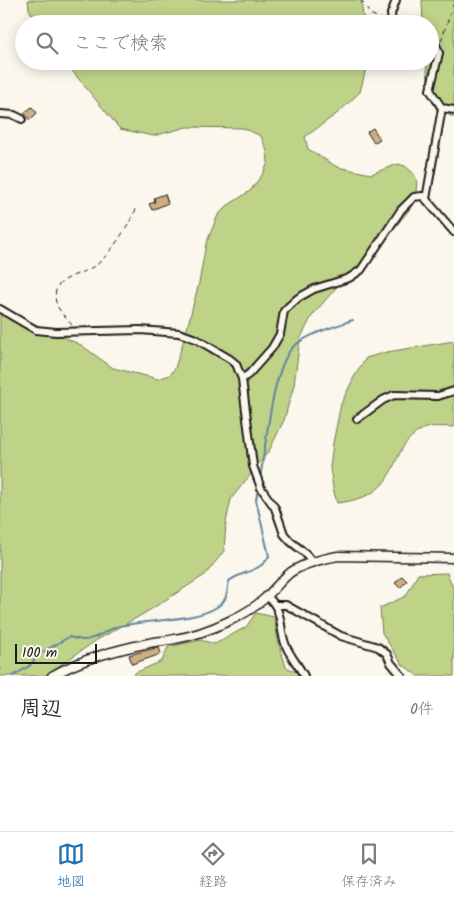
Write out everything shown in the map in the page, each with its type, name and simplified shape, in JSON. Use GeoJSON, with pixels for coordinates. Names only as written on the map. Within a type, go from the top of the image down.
{"type":"FeatureCollection","features":[{"type":"Feature","properties":{"kind":"street"},"geometry":{"type":"LineString","coordinates":[[391,15],[396,0]]}},
{"type":"Feature","properties":{"kind":"street"},"geometry":{"type":"LineString","coordinates":[[435,70],[430,87],[434,98],[442,108],[454,110]]}},
{"type":"Feature","properties":{"kind":"street"},"geometry":{"type":"LineString","coordinates":[[426,199],[442,108]]}},
{"type":"Feature","properties":{"kind":"street"},"geometry":{"type":"LineString","coordinates":[[0,114],[14,115],[22,119]]}},
{"type":"Feature","properties":{"kind":"street"},"geometry":{"type":"LineString","coordinates":[[242,379],[249,374],[272,348],[280,334],[284,311],[293,301],[314,289],[349,278],[361,270],[398,214],[410,200],[422,196],[454,232]]}},
{"type":"Feature","properties":{"kind":"street"},"geometry":{"type":"LineString","coordinates":[[0,309],[36,330],[78,332],[140,330],[179,333],[196,339],[230,359],[236,364],[242,379],[253,466],[257,480],[275,508],[286,537],[305,553],[312,562]]}},
{"type":"Feature","properties":{"kind":"street"},"geometry":{"type":"LineString","coordinates":[[357,419],[377,404],[394,395],[438,396],[454,392]]}},
{"type":"Feature","properties":{"kind":"street"},"geometry":{"type":"LineString","coordinates":[[52,676],[73,665],[100,656],[149,643],[174,640],[198,634],[243,614],[267,596],[278,583],[293,571],[312,562],[338,556],[454,557]]}},
{"type":"Feature","properties":{"kind":"street"},"geometry":{"type":"LineString","coordinates":[[267,596],[276,605],[287,649],[304,676]]}},
{"type":"Feature","properties":{"kind":"street"},"geometry":{"type":"LineString","coordinates":[[276,605],[280,604],[291,608],[341,636],[378,647],[387,654],[391,664],[402,676]]}},
{"type":"Feature","properties":{"kind":"path"},"geometry":{"type":"LineString","coordinates":[[361,0],[372,15]]}},
{"type":"Feature","properties":{"kind":"path"},"geometry":{"type":"LineString","coordinates":[[439,48],[454,3]]}},
{"type":"Feature","properties":{"kind":"path"},"geometry":{"type":"LineString","coordinates":[[78,332],[57,308],[54,298],[57,287],[64,280],[96,265],[103,259],[139,206]]}},
{"type":"Feature","properties":{"kind":"green space"},"geometry":{"type":"Polygon","coordinates":[[[28,0],[361,0],[363,15],[32,15],[28,0]]]}},
{"type":"Feature","properties":{"kind":"green space"},"geometry":{"type":"Polygon","coordinates":[[[422,0],[454,0],[454,117],[437,110],[430,97],[427,70],[439,70],[439,15],[423,15],[422,0]]]}},
{"type":"Feature","properties":{"kind":"green space"},"geometry":{"type":"Polygon","coordinates":[[[71,70],[366,70],[360,92],[339,112],[305,137],[308,149],[337,167],[371,174],[398,164],[405,166],[413,173],[417,180],[416,192],[410,209],[381,244],[334,290],[312,316],[300,339],[294,385],[284,420],[269,451],[231,499],[226,522],[224,551],[205,575],[145,613],[97,640],[44,676],[0,676],[0,308],[81,345],[113,368],[158,379],[170,375],[175,368],[185,336],[199,283],[206,244],[218,215],[227,206],[250,191],[268,163],[267,151],[261,136],[243,128],[187,127],[153,136],[120,129],[71,70]]]}},
{"type":"Feature","properties":{"kind":"green space"},"geometry":{"type":"Polygon","coordinates":[[[454,341],[454,427],[430,427],[415,434],[400,452],[390,474],[381,486],[364,497],[337,503],[330,468],[333,443],[341,404],[366,358],[387,352],[454,341]]]}},
{"type":"Feature","properties":{"kind":"green space"},"geometry":{"type":"Polygon","coordinates":[[[447,573],[454,590],[454,676],[418,676],[402,664],[382,633],[380,608],[406,596],[418,574],[447,573]]]}},
{"type":"Feature","properties":{"kind":"green space"},"geometry":{"type":"Polygon","coordinates":[[[256,613],[274,617],[278,641],[286,667],[305,676],[133,676],[135,673],[162,661],[168,647],[200,640],[215,644],[246,627],[256,613]]]}},
{"type":"Feature","properties":{"kind":"building"},"geometry":{"type":"Polygon","coordinates":[[[32,107],[37,113],[30,120],[24,113],[32,107]]]}},
{"type":"Feature","properties":{"kind":"building"},"geometry":{"type":"Polygon","coordinates":[[[373,128],[380,139],[374,143],[367,132],[373,128]]]}},
{"type":"Feature","properties":{"kind":"building"},"geometry":{"type":"Polygon","coordinates":[[[165,194],[168,203],[152,210],[149,204],[155,202],[154,198],[165,194]]]}},
{"type":"Feature","properties":{"kind":"building"},"geometry":{"type":"Polygon","coordinates":[[[402,576],[407,581],[400,588],[395,583],[402,576]]]}},
{"type":"Feature","properties":{"kind":"building"},"geometry":{"type":"Polygon","coordinates":[[[159,647],[161,654],[132,664],[129,655],[159,647]]]}},
{"type":"Feature","properties":{"kind":"waterway"},"geometry":{"type":"LineString","coordinates":[[260,478],[275,389],[286,356],[294,346],[307,338],[353,320]]}},
{"type":"Feature","properties":{"kind":"waterway"},"geometry":{"type":"LineString","coordinates":[[13,676],[29,666],[41,653],[69,637],[82,640],[88,639],[127,624],[182,618],[207,612],[221,604],[227,593],[229,581],[261,565],[269,556],[256,500],[258,488]]}}]}
